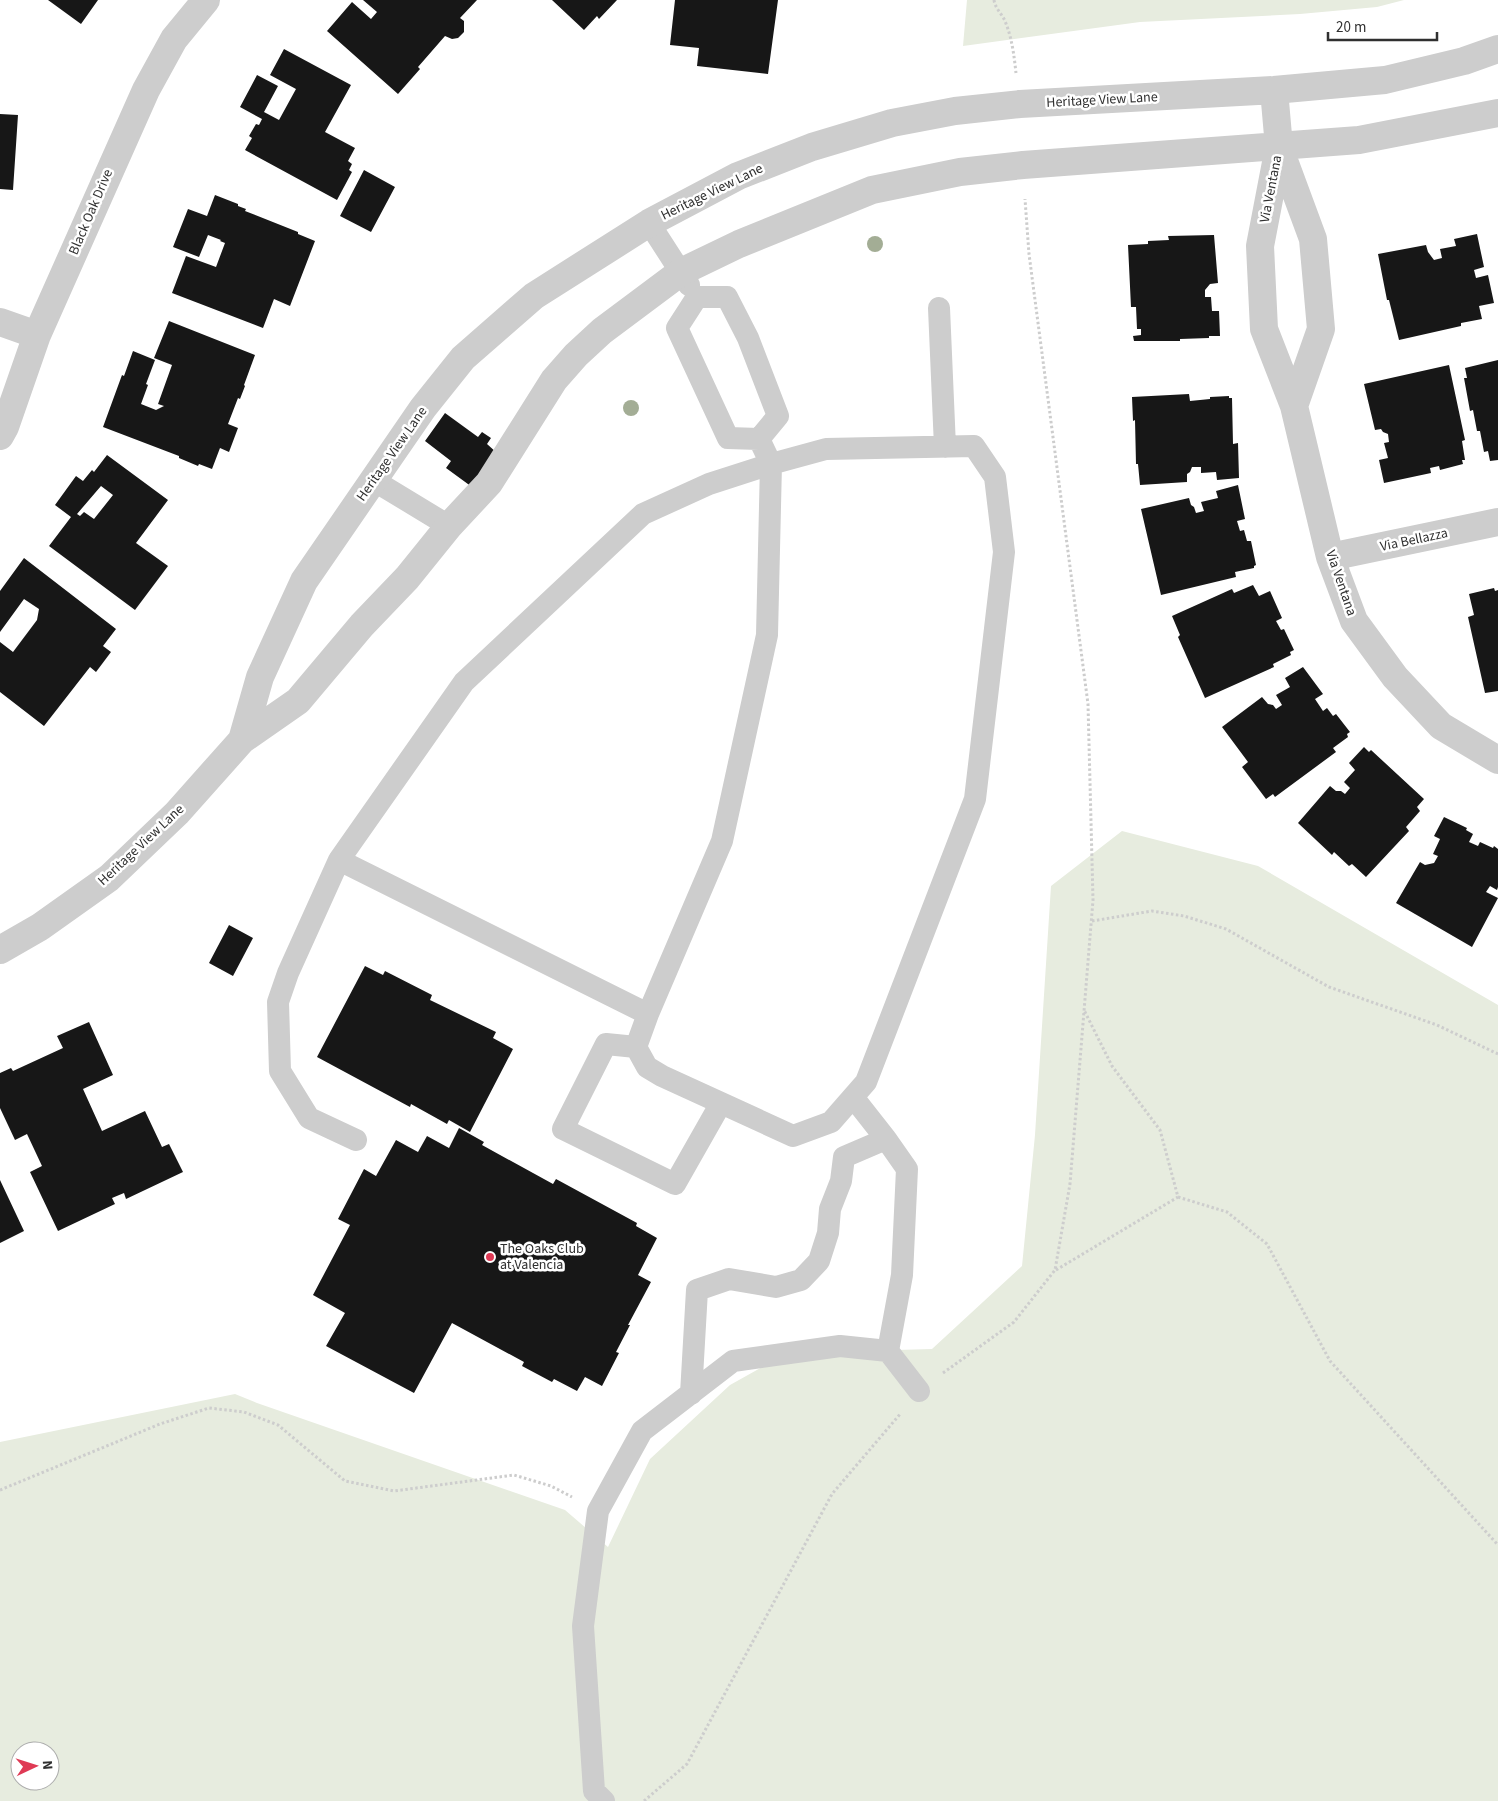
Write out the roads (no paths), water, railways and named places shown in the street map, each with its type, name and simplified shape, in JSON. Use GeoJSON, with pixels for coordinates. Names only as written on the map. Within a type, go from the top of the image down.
{"type":"FeatureCollection","features":[{"type":"Feature","properties":{"kind":"street","name":"Black Oak Drive"},"geometry":{"type":"LineString","coordinates":[[0,436],[5,427],[37,335],[146,90],[174,39],[206,0]]}},
{"type":"Feature","properties":{"kind":"street","name":"Heritage View Lane"},"geometry":{"type":"LineString","coordinates":[[242,740],[260,677],[304,581],[424,408],[463,358],[534,296],[649,223],[738,176],[812,148],[892,123],[955,111],[1020,104],[1274,90],[1385,80],[1464,61],[1498,49]]}},
{"type":"Feature","properties":{"kind":"street"},"geometry":{"type":"LineString","coordinates":[[1274,90],[1279,146]]}},
{"type":"Feature","properties":{"kind":"street","name":"Heritage View Lane"},"geometry":{"type":"LineString","coordinates":[[0,950],[40,927],[109,878],[177,813],[242,740],[298,701],[362,625],[407,578],[449,526],[489,483],[554,380],[576,354],[602,331],[681,272],[739,244],[872,190],[960,172],[1023,165],[1359,140],[1498,113]]}},
{"type":"Feature","properties":{"kind":"street","name":"Via Ventana"},"geometry":{"type":"LineString","coordinates":[[1279,146],[1313,239],[1321,329],[1294,406]]}},
{"type":"Feature","properties":{"kind":"street","name":"Via Ventana"},"geometry":{"type":"LineString","coordinates":[[1279,146],[1260,246],[1264,329],[1294,406],[1330,557],[1354,621],[1395,677],[1441,726],[1498,760]]}},
{"type":"Feature","properties":{"kind":"street"},"geometry":{"type":"LineString","coordinates":[[0,322],[37,335]]}},
{"type":"Feature","properties":{"kind":"street","name":"Via Bellazza"},"geometry":{"type":"LineString","coordinates":[[1330,557],[1498,522]]}},
{"type":"Feature","properties":{"kind":"lane"},"geometry":{"type":"LineString","coordinates":[[649,223],[697,297]]}},
{"type":"Feature","properties":{"kind":"lane"},"geometry":{"type":"LineString","coordinates":[[697,297],[727,297],[748,338],[778,416],[759,439]]}},
{"type":"Feature","properties":{"kind":"lane"},"geometry":{"type":"LineString","coordinates":[[697,297],[677,328],[728,438],[759,439]]}},
{"type":"Feature","properties":{"kind":"lane"},"geometry":{"type":"LineString","coordinates":[[939,308],[945,447]]}},
{"type":"Feature","properties":{"kind":"lane"},"geometry":{"type":"LineString","coordinates":[[356,1140],[309,1118],[280,1072],[278,1002],[288,973],[339,860],[464,682],[642,514],[709,484],[771,464],[826,449],[974,446],[995,476],[1004,552],[975,799],[866,1082],[831,1122],[793,1136],[662,1076],[647,1067],[636,1047],[648,1014],[722,842],[767,635],[771,464],[759,439]]}},
{"type":"Feature","properties":{"kind":"lane"},"geometry":{"type":"LineString","coordinates":[[373,480],[449,526]]}},
{"type":"Feature","properties":{"kind":"lane"},"geometry":{"type":"LineString","coordinates":[[339,860],[648,1014]]}},
{"type":"Feature","properties":{"kind":"lane"},"geometry":{"type":"LineString","coordinates":[[636,1047],[606,1044],[563,1129],[675,1184],[721,1103]]}},
{"type":"Feature","properties":{"kind":"lane"},"geometry":{"type":"LineString","coordinates":[[853,1097],[907,1169],[902,1275],[888,1351]]}},
{"type":"Feature","properties":{"kind":"lane"},"geometry":{"type":"LineString","coordinates":[[691,1394],[697,1290],[729,1279],[776,1287],[801,1280],[819,1261],[828,1233],[830,1209],[841,1182],[844,1157],[886,1139]]}},
{"type":"Feature","properties":{"kind":"lane"},"geometry":{"type":"LineString","coordinates":[[604,1801],[594,1792],[583,1626],[598,1511],[642,1431],[733,1360],[840,1346],[888,1351],[919,1391]]}},
{"type":"Feature","properties":{"kind":"place","name":"The Oaks Club at Valencia"},"geometry":{"type":"Point","coordinates":[490,1257]}}]}
